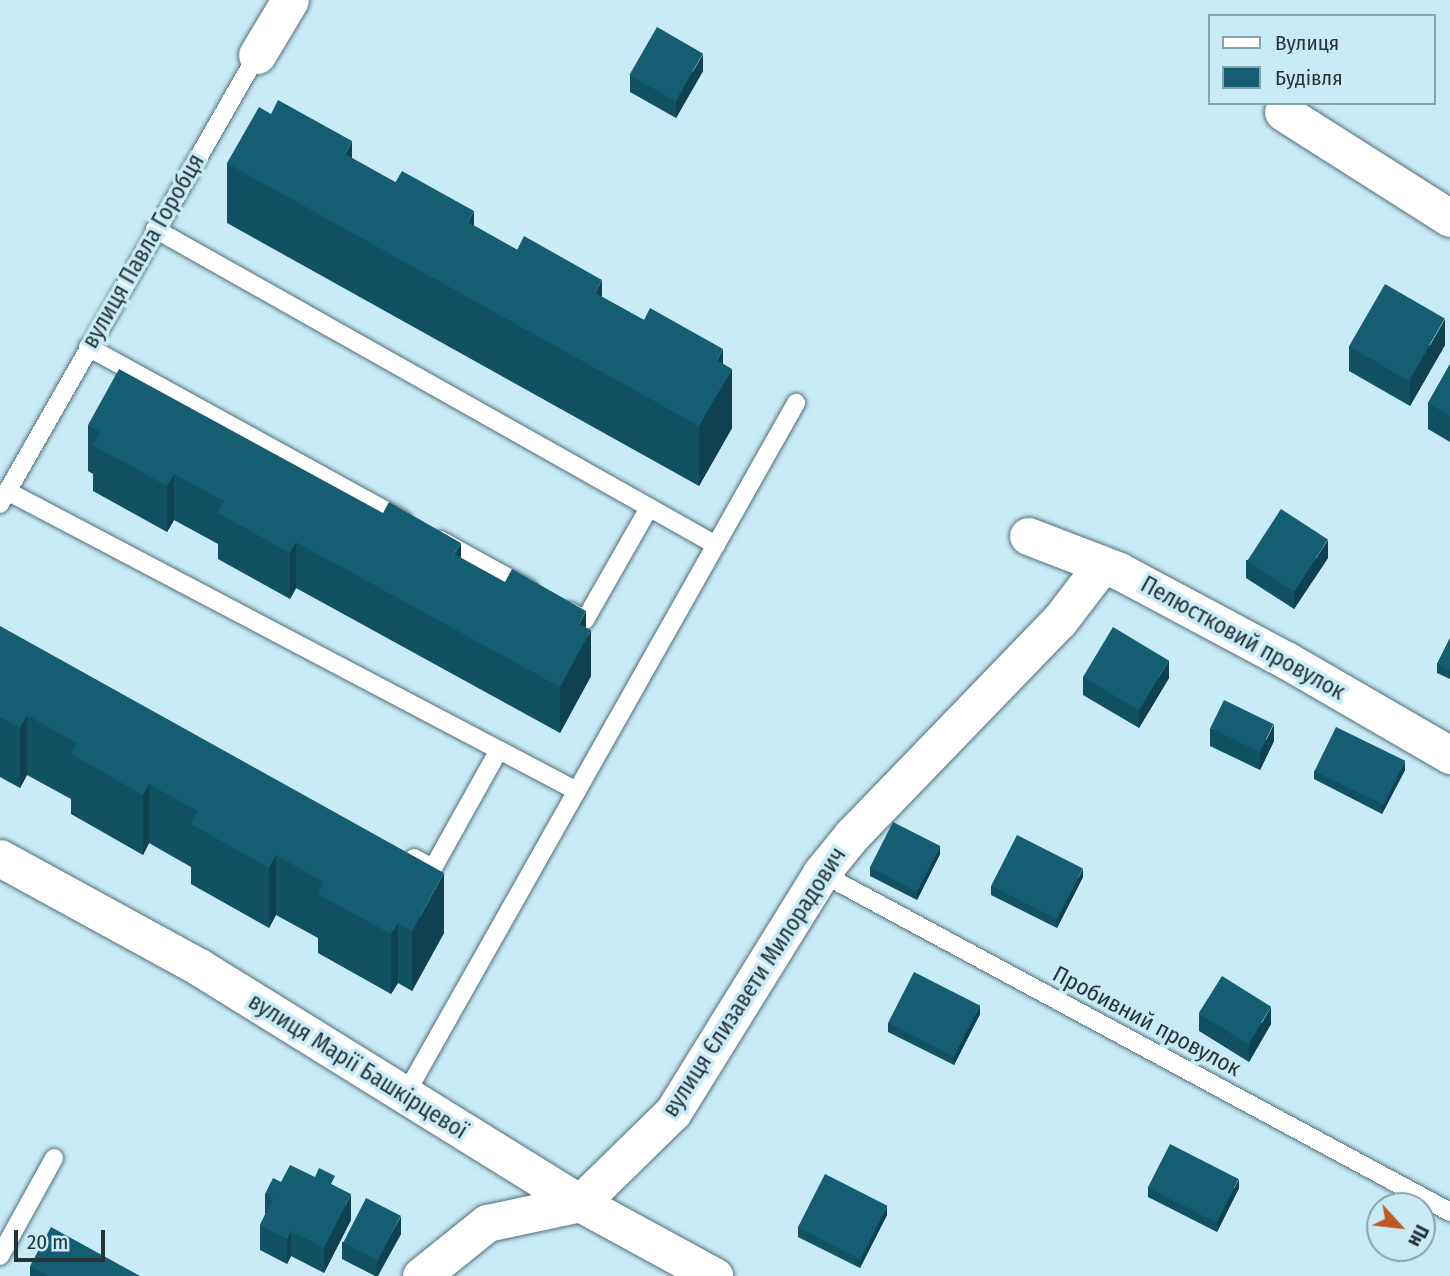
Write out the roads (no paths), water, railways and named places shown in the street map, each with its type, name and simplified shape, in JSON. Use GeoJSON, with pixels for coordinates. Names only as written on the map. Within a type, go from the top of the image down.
{"type":"FeatureCollection","features":[{"type":"Feature","properties":{"kind":"street","name":"вулиця Павла Горобця"},"geometry":{"type":"LineString","coordinates":[[257,55],[290,0]]}},
{"type":"Feature","properties":{"kind":"street"},"geometry":{"type":"LineString","coordinates":[[1283,112],[1450,218]]}},
{"type":"Feature","properties":{"kind":"street","name":"Пелюстковий провулок"},"geometry":{"type":"LineString","coordinates":[[1028,537],[1102,565],[1286,660],[1450,755]]}},
{"type":"Feature","properties":{"kind":"street","name":"вулиця Єлизавети Милорадович"},"geometry":{"type":"LineString","coordinates":[[580,1203],[673,1112],[821,873],[852,835],[1059,621],[1102,565]]}},
{"type":"Feature","properties":{"kind":"street","name":"вулиця Марії Башкірцевої"},"geometry":{"type":"LineString","coordinates":[[0,858],[199,967],[580,1203],[714,1276]]}},
{"type":"Feature","properties":{"kind":"street"},"geometry":{"type":"LineString","coordinates":[[421,1276],[487,1223],[580,1203]]}},
{"type":"Feature","properties":{"kind":"lane","name":"вулиця Павла Горобця"},"geometry":{"type":"LineString","coordinates":[[4,497],[257,55]]}},
{"type":"Feature","properties":{"kind":"lane"},"geometry":{"type":"LineString","coordinates":[[155,229],[716,545]]}},
{"type":"Feature","properties":{"kind":"lane"},"geometry":{"type":"LineString","coordinates":[[88,347],[585,620],[649,508]]}},
{"type":"Feature","properties":{"kind":"lane"},"geometry":{"type":"LineString","coordinates":[[405,1095],[796,403]]}},
{"type":"Feature","properties":{"kind":"lane"},"geometry":{"type":"LineString","coordinates":[[4,497],[577,791]]}},
{"type":"Feature","properties":{"kind":"lane"},"geometry":{"type":"LineString","coordinates":[[397,849],[433,868],[499,750]]}},
{"type":"Feature","properties":{"kind":"lane","name":"Пробивний провулок"},"geometry":{"type":"LineString","coordinates":[[821,873],[1450,1212]]}},
{"type":"Feature","properties":{"kind":"lane"},"geometry":{"type":"LineString","coordinates":[[0,1256],[54,1158]]}}]}
